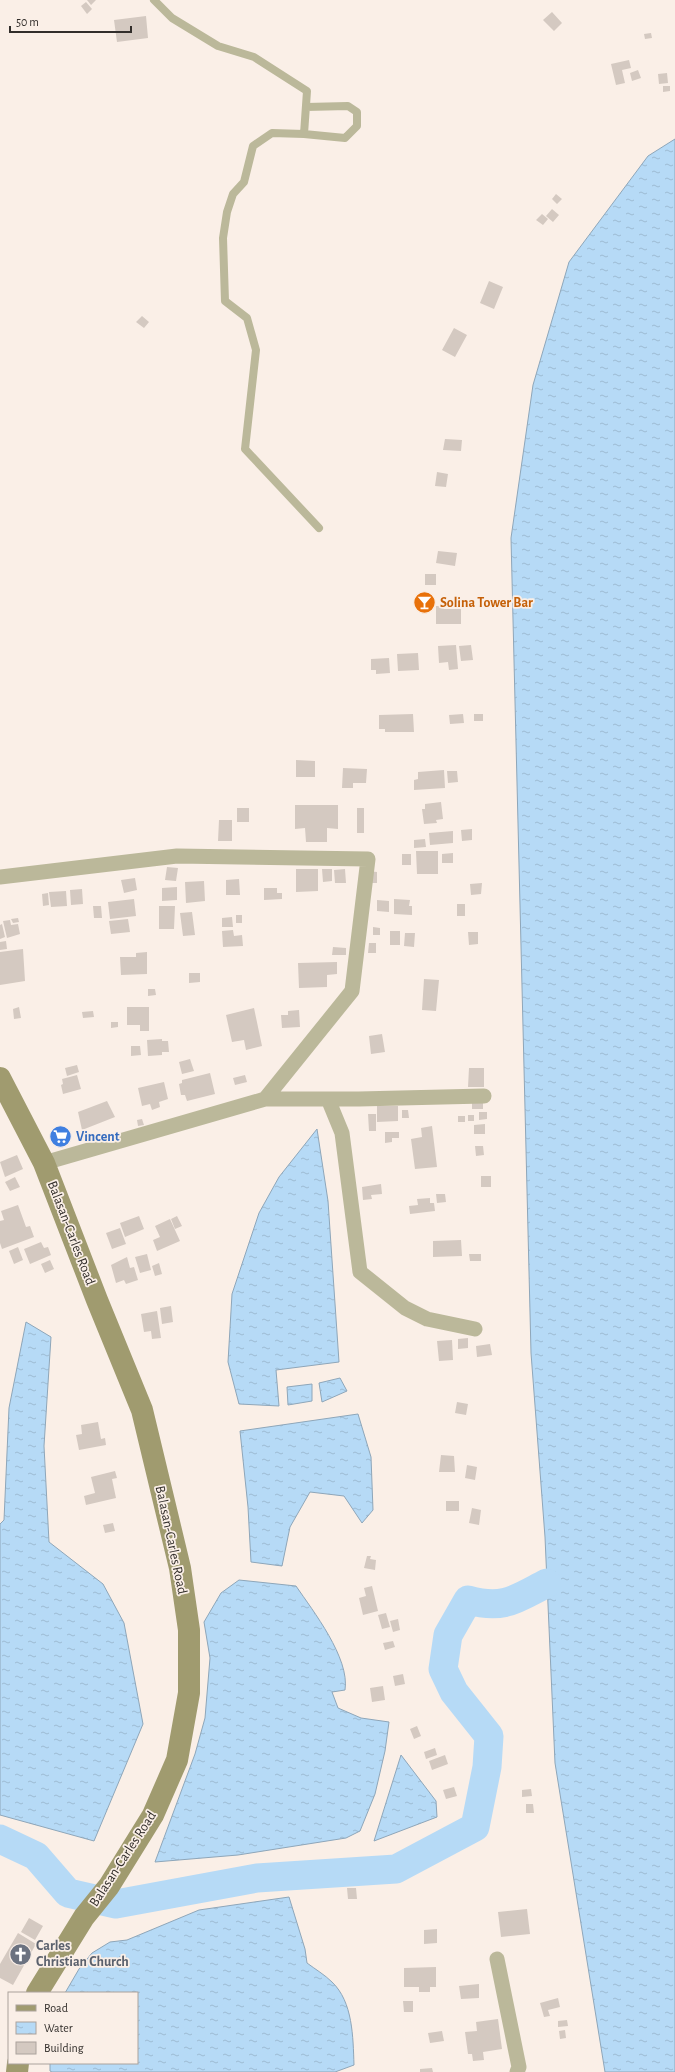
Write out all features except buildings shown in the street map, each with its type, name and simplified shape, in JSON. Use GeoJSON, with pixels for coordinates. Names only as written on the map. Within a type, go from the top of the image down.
{"type":"FeatureCollection","features":[{"type":"Feature","properties":{"kind":"main road","name":"Balasan-Carles Road"},"geometry":{"type":"LineString","coordinates":[[0,1078],[44,1163],[96,1300],[142,1410],[180,1568],[188,1630],[189,1694],[177,1760],[153,1814],[109,1886],[84,1917],[40,1986],[38,1992]]}},
{"type":"Feature","properties":{"kind":"street"},"geometry":{"type":"LineString","coordinates":[[0,878],[177,856],[368,859],[352,991],[265,1099]]}},
{"type":"Feature","properties":{"kind":"street"},"geometry":{"type":"LineString","coordinates":[[44,1163],[265,1099],[484,1096]]}},
{"type":"Feature","properties":{"kind":"street"},"geometry":{"type":"LineString","coordinates":[[328,1099],[342,1133],[360,1272],[405,1308],[426,1319],[475,1329]]}},
{"type":"Feature","properties":{"kind":"street"},"geometry":{"type":"LineString","coordinates":[[497,1959],[519,2067],[517,2072]]}},
{"type":"Feature","properties":{"kind":"lane"},"geometry":{"type":"LineString","coordinates":[[154,0],[172,18],[218,46],[254,57],[307,90],[304,134]]}},
{"type":"Feature","properties":{"kind":"lane"},"geometry":{"type":"LineString","coordinates":[[306,107],[348,106],[357,112],[356,126],[345,138],[272,133],[253,146],[244,182],[233,194],[227,212],[223,238],[225,301],[247,318],[256,350],[245,449],[319,528]]}},
{"type":"Feature","properties":{"kind":"water"},"geometry":{"type":"Polygon","coordinates":[[[675,139],[675,2072],[605,2072],[555,1763],[545,1537],[531,1353],[511,538],[533,385],[569,262],[648,156],[675,139]]]}},
{"type":"Feature","properties":{"kind":"water"},"geometry":{"type":"Polygon","coordinates":[[[317,1129],[328,1201],[339,1362],[276,1370],[279,1406],[239,1404],[228,1362],[232,1294],[259,1213],[279,1177],[317,1129]]]}},
{"type":"Feature","properties":{"kind":"water"},"geometry":{"type":"Polygon","coordinates":[[[26,1322],[51,1337],[44,1446],[49,1542],[103,1584],[124,1623],[143,1724],[94,1841],[0,1815],[0,1524],[4,1520],[9,1408],[26,1322]]]}},
{"type":"Feature","properties":{"kind":"water"},"geometry":{"type":"Polygon","coordinates":[[[340,1378],[347,1391],[322,1402],[319,1383],[340,1378]]]}},
{"type":"Feature","properties":{"kind":"water"},"geometry":{"type":"Polygon","coordinates":[[[312,1384],[312,1401],[288,1405],[287,1387],[312,1384]]]}},
{"type":"Feature","properties":{"kind":"water"},"geometry":{"type":"Polygon","coordinates":[[[358,1414],[371,1457],[373,1510],[362,1523],[344,1496],[310,1492],[290,1527],[282,1566],[251,1562],[248,1507],[240,1431],[358,1414]]]}},
{"type":"Feature","properties":{"kind":"water"},"geometry":{"type":"Polygon","coordinates":[[[239,1580],[296,1586],[329,1635],[342,1664],[345,1677],[345,1690],[332,1692],[338,1708],[361,1718],[389,1722],[385,1751],[375,1794],[360,1831],[346,1838],[238,1855],[155,1862],[195,1754],[205,1718],[210,1658],[204,1622],[221,1593],[239,1580]]]}},
{"type":"Feature","properties":{"kind":"water"},"geometry":{"type":"Polygon","coordinates":[[[401,1755],[436,1801],[437,1817],[374,1841],[401,1755]]]}},
{"type":"Feature","properties":{"kind":"water"},"geometry":{"type":"Polygon","coordinates":[[[289,1897],[305,1949],[307,1963],[332,1982],[344,1999],[348,2010],[352,2032],[354,2065],[335,2072],[50,2071],[50,2064],[138,2064],[138,1992],[66,1992],[79,1969],[92,1953],[110,1942],[127,1940],[199,1910],[289,1897]]]}},
{"type":"Feature","properties":{"kind":"waterway"},"geometry":{"type":"LineString","coordinates":[[0,1839],[36,1856],[68,1893],[116,1904],[257,1878],[396,1869],[475,1827],[487,1767],[489,1736],[454,1692],[443,1669],[448,1635],[468,1600],[480,1603],[501,1603],[518,1598],[547,1583]]}},
{"type":"Feature","properties":{"kind":"place","name":"Solina Tower Bar"},"geometry":{"type":"Point","coordinates":[425,603]}},
{"type":"Feature","properties":{"kind":"place","name":"Vincent"},"geometry":{"type":"Point","coordinates":[60,1137]}},
{"type":"Feature","properties":{"kind":"place","name":"Carles Christian Church"},"geometry":{"type":"Point","coordinates":[21,1954]}}]}
